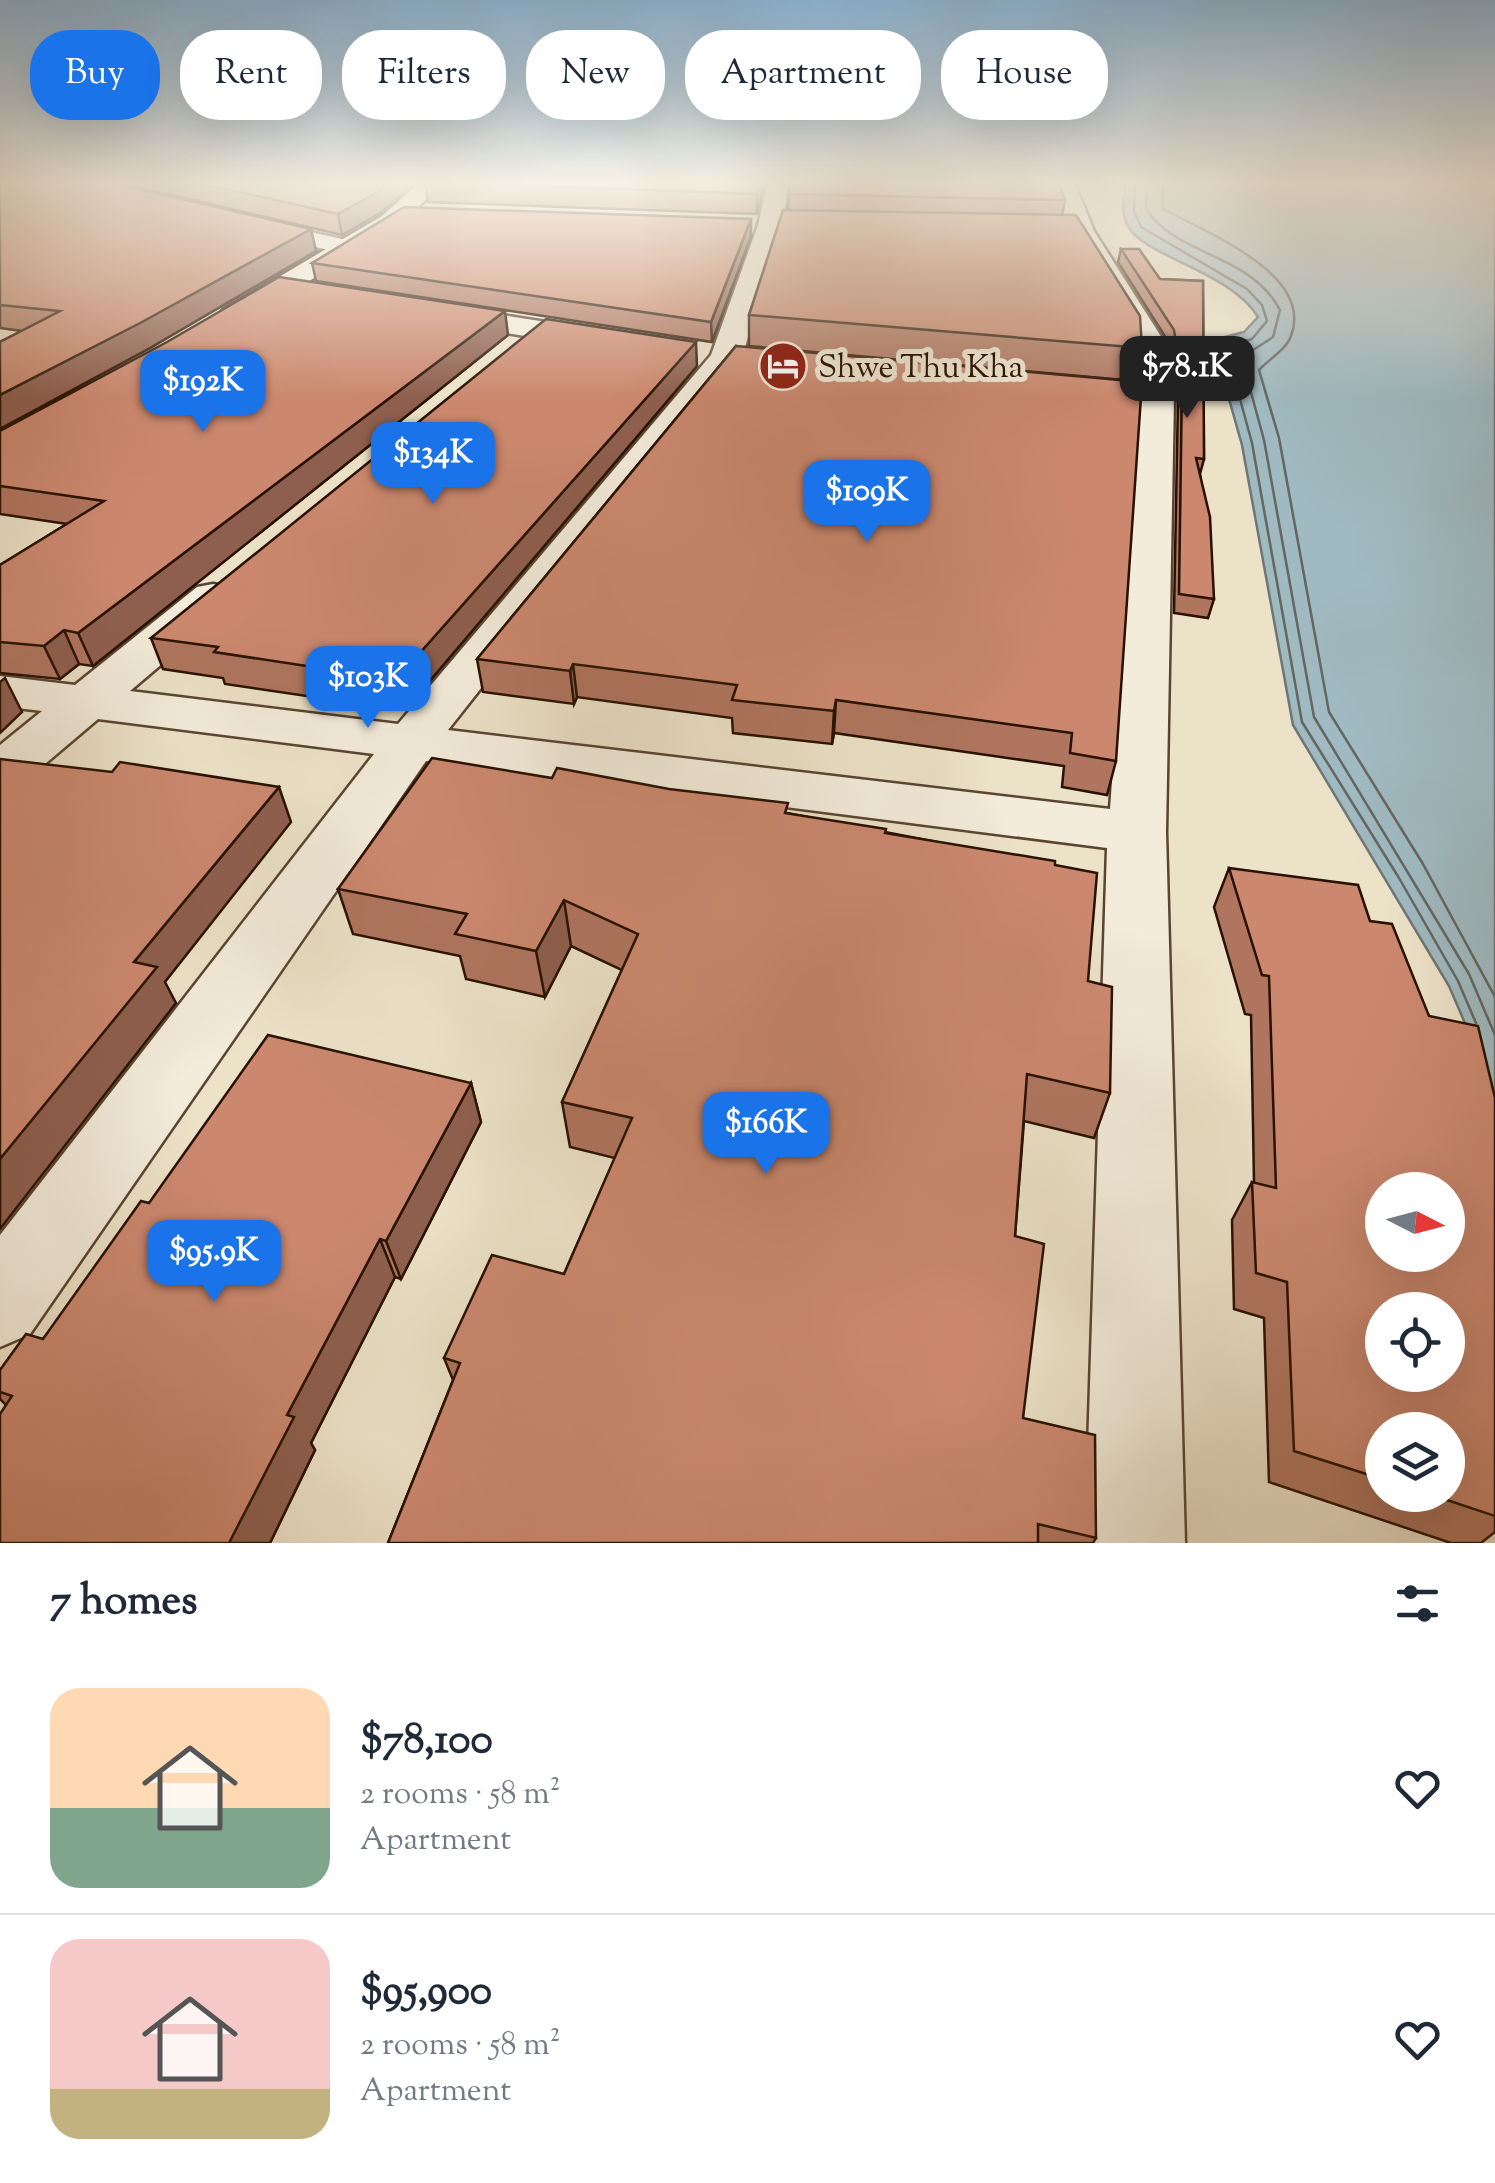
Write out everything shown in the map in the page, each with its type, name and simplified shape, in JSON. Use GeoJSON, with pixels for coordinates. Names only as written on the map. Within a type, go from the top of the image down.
{"type":"FeatureCollection","features":[{"type":"Feature","properties":{"kind":"street"},"geometry":{"type":"LineString","coordinates":[[214,328],[335,254]]}},
{"type":"Feature","properties":{"kind":"street"},"geometry":{"type":"LineString","coordinates":[[0,1304],[410,744],[727,356],[759,254]]}},
{"type":"Feature","properties":{"kind":"street"},"geometry":{"type":"LineString","coordinates":[[1089,254],[1152,346],[1138,395],[1135,1543]]}},
{"type":"Feature","properties":{"kind":"street"},"geometry":{"type":"LineString","coordinates":[[282,288],[318,294]]}},
{"type":"Feature","properties":{"kind":"street"},"geometry":{"type":"LineString","coordinates":[[410,309],[632,344]]}},
{"type":"Feature","properties":{"kind":"street"},"geometry":{"type":"LineString","coordinates":[[494,368],[539,330]]}},
{"type":"Feature","properties":{"kind":"street"},"geometry":{"type":"LineString","coordinates":[[0,773],[236,578]]}},
{"type":"Feature","properties":{"kind":"street"},"geometry":{"type":"LineString","coordinates":[[0,691],[1137,832]]}},
{"type":"Feature","properties":{"kind":"water"},"geometry":{"type":"Polygon","coordinates":[[[1165,254],[1495,254],[1495,1093],[1449,986],[1293,725],[1242,445],[1227,392],[1198,344],[1244,332],[1258,317],[1246,302],[1211,277],[1165,254]]]}},
{"type":"Feature","properties":{"kind":"building"},"geometry":{"type":"Polygon","coordinates":[[[0,254],[266,254],[0,395],[0,342],[60,311],[0,305],[0,254]]]}},
{"type":"Feature","properties":{"kind":"building"},"geometry":{"type":"Polygon","coordinates":[[[327,254],[737,254],[711,322],[312,263],[327,254]]]}},
{"type":"Feature","properties":{"kind":"building"},"geometry":{"type":"Polygon","coordinates":[[[769,254],[1101,254],[1140,316],[1142,348],[749,315],[769,254]]]}},
{"type":"Feature","properties":{"kind":"building"},"geometry":{"type":"Polygon","coordinates":[[[1124,254],[1143,254],[1160,279],[1203,281],[1204,459],[1196,458],[1210,517],[1214,599],[1179,594],[1182,381],[1174,330],[1124,254]]]}},
{"type":"Feature","properties":{"kind":"building"},"geometry":{"type":"Polygon","coordinates":[[[279,277],[505,311],[78,633],[64,630],[44,646],[0,642],[0,565],[104,501],[0,486],[0,431],[279,277]]]}},
{"type":"Feature","properties":{"kind":"building"},"geometry":{"type":"Polygon","coordinates":[[[546,319],[696,342],[410,664],[360,656],[346,672],[151,638],[546,319]]]}},
{"type":"Feature","properties":{"kind":"building"},"geometry":{"type":"Polygon","coordinates":[[[736,346],[1142,382],[1116,761],[1070,753],[1072,733],[836,700],[834,711],[732,700],[737,685],[573,664],[570,671],[477,659],[736,346]]]}},
{"type":"Feature","properties":{"kind":"building"},"geometry":{"type":"Polygon","coordinates":[[[432,758],[552,778],[557,768],[669,789],[788,803],[785,813],[1055,861],[1055,865],[1097,873],[1088,981],[1112,987],[1110,1093],[1027,1074],[1015,1236],[1044,1244],[1023,1418],[1095,1435],[1096,1538],[1038,1524],[1038,1543],[388,1543],[460,1363],[444,1358],[492,1255],[564,1274],[632,1118],[562,1102],[638,934],[564,900],[536,951],[455,934],[467,914],[338,889],[432,758]]]}},
{"type":"Feature","properties":{"kind":"building"},"geometry":{"type":"Polygon","coordinates":[[[0,759],[112,772],[120,762],[279,787],[134,962],[157,967],[0,1159],[0,759]]]}},
{"type":"Feature","properties":{"kind":"building"},"geometry":{"type":"Polygon","coordinates":[[[1229,868],[1358,885],[1370,921],[1392,924],[1429,1016],[1478,1026],[1495,1098],[1495,1516],[1465,1506],[1465,1412],[1365,1412],[1365,1474],[1294,1451],[1287,1282],[1256,1273],[1252,1182],[1276,1188],[1269,976],[1262,975],[1229,868]]]}},
{"type":"Feature","properties":{"kind":"building"},"geometry":{"type":"Polygon","coordinates":[[[268,1035],[471,1083],[386,1241],[380,1239],[287,1415],[294,1417],[229,1543],[0,1543],[0,1414],[12,1396],[0,1392],[0,1370],[26,1334],[43,1339],[141,1201],[149,1203],[268,1035]]]}},
{"type":"Feature","properties":{"kind":"place","name":"Shwe Thu Kha"},"geometry":{"type":"Point","coordinates":[783,366]}}]}
